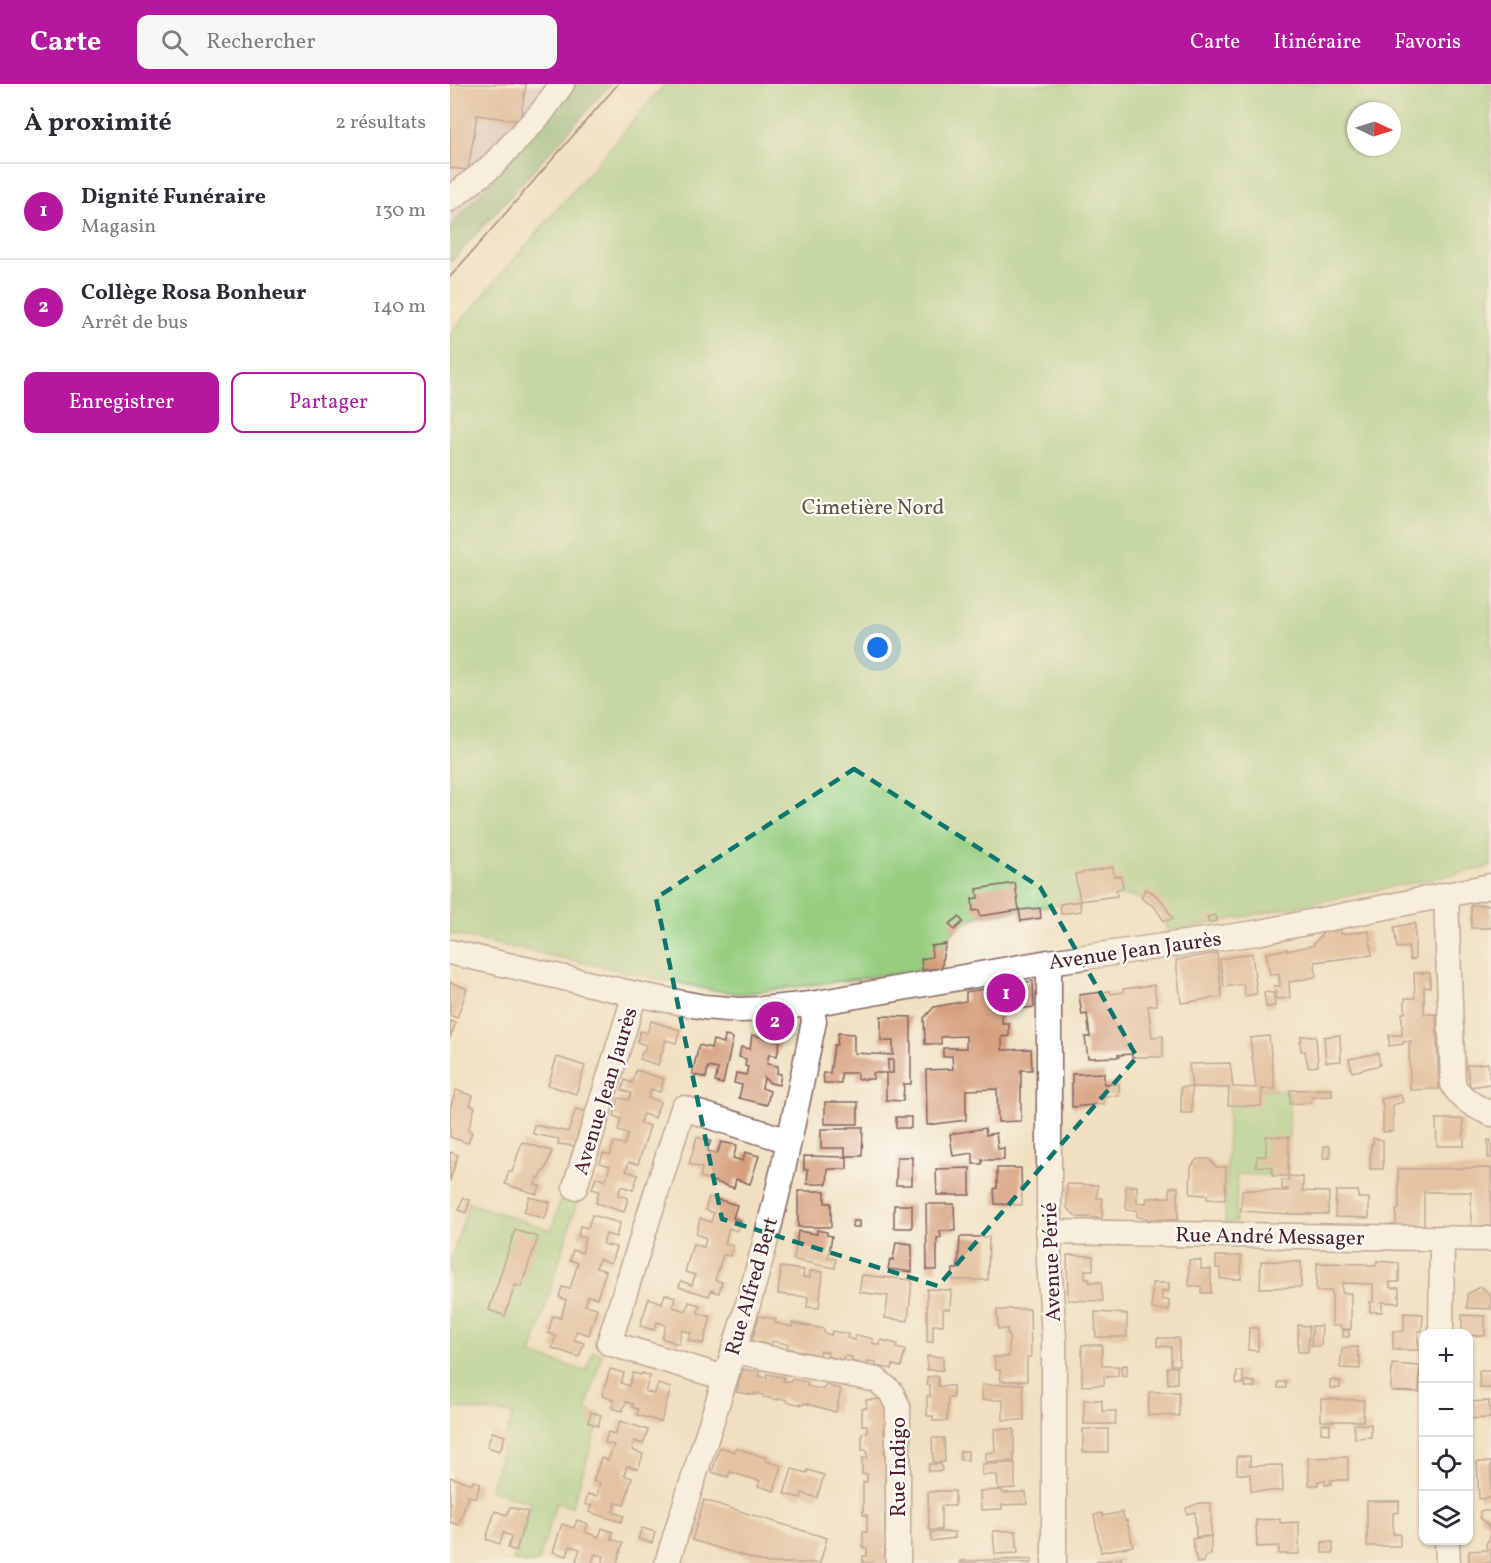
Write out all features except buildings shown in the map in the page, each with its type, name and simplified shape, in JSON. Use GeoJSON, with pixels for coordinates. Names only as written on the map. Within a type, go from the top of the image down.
{"type":"FeatureCollection","features":[{"type":"Feature","properties":{"kind":"street"},"geometry":{"type":"LineString","coordinates":[[450,200],[492,166],[542,112],[562,84]]}},
{"type":"Feature","properties":{"kind":"street","name":"Avenue Jean Jaurès"},"geometry":{"type":"LineString","coordinates":[[450,951],[635,994],[721,1009],[762,1009],[811,1004],[1049,962],[1256,933],[1491,886]]}},
{"type":"Feature","properties":{"kind":"street"},"geometry":{"type":"LineString","coordinates":[[1446,895],[1453,1084],[1457,1092],[1468,1101],[1491,1114]]}},
{"type":"Feature","properties":{"kind":"street","name":"Avenue Périé"},"geometry":{"type":"LineString","coordinates":[[1049,962],[1048,1232],[1054,1338],[1054,1563]]}},
{"type":"Feature","properties":{"kind":"street","name":"Avenue Jean Jaurès"},"geometry":{"type":"LineString","coordinates":[[575,1187],[635,994]]}},
{"type":"Feature","properties":{"kind":"street","name":"Rue Alfred Bert"},"geometry":{"type":"LineString","coordinates":[[666,1563],[750,1296],[789,1141],[814,1021],[811,1004]]}},
{"type":"Feature","properties":{"kind":"street"},"geometry":{"type":"LineString","coordinates":[[725,1378],[609,1343],[683,1108],[789,1141]]}},
{"type":"Feature","properties":{"kind":"street","name":"Rue André Messager"},"geometry":{"type":"LineString","coordinates":[[1048,1232],[1491,1239]]}},
{"type":"Feature","properties":{"kind":"street"},"geometry":{"type":"LineString","coordinates":[[1441,1329],[1442,1239]]}},
{"type":"Feature","properties":{"kind":"street","name":"Rue Indigo"},"geometry":{"type":"LineString","coordinates":[[734,1350],[877,1380],[891,1392],[898,1407],[898,1563]]}},
{"type":"Feature","properties":{"kind":"street"},"geometry":{"type":"LineString","coordinates":[[1447,1545],[1448,1563]]}},
{"type":"Feature","properties":{"kind":"highlighted area"},"geometry":{"type":"Polygon","coordinates":[[[854,769],[1040,887],[1137,1057],[938,1286],[722,1219],[656,898],[854,769]]]}},
{"type":"Feature","properties":{"kind":"shaded area"},"geometry":{"type":"Polygon","coordinates":[[[450,84],[576,84],[450,228],[450,84]]]}},
{"type":"Feature","properties":{"kind":"green space"},"geometry":{"type":"Polygon","coordinates":[[[576,84],[611,84],[450,263],[450,228],[576,84]]]}},
{"type":"Feature","properties":{"kind":"green space","name":"Cimetière Nord"},"geometry":{"type":"Polygon","coordinates":[[[665,84],[1491,84],[1491,867],[1169,932],[1162,916],[1154,907],[1145,900],[1132,896],[1106,897],[980,916],[956,928],[951,934],[945,948],[942,968],[741,994],[707,989],[450,934],[450,334],[665,84]]]}},
{"type":"Feature","properties":{"kind":"green space"},"geometry":{"type":"Polygon","coordinates":[[[636,1008],[531,1354],[586,1371],[593,1351],[602,1354],[586,1410],[601,1415],[572,1507],[556,1503],[538,1563],[513,1561],[531,1503],[490,1490],[513,1414],[450,1408],[450,1262],[469,1203],[551,1230],[581,1135],[636,1008]]]}},
{"type":"Feature","properties":{"kind":"green space"},"geometry":{"type":"Polygon","coordinates":[[[1229,1088],[1290,1090],[1288,1176],[1237,1174],[1236,1222],[1225,1222],[1229,1088]]]}},
{"type":"Feature","properties":{"kind":"tram line"},"geometry":{"type":"LineString","coordinates":[[450,277],[618,84]]}},
{"type":"Feature","properties":{"kind":"place","name":"Dignité Funéraire"},"geometry":{"type":"Point","coordinates":[1006,993]}},
{"type":"Feature","properties":{"kind":"place","name":"Collège Rosa Bonheur"},"geometry":{"type":"Point","coordinates":[775,1021]}}]}
